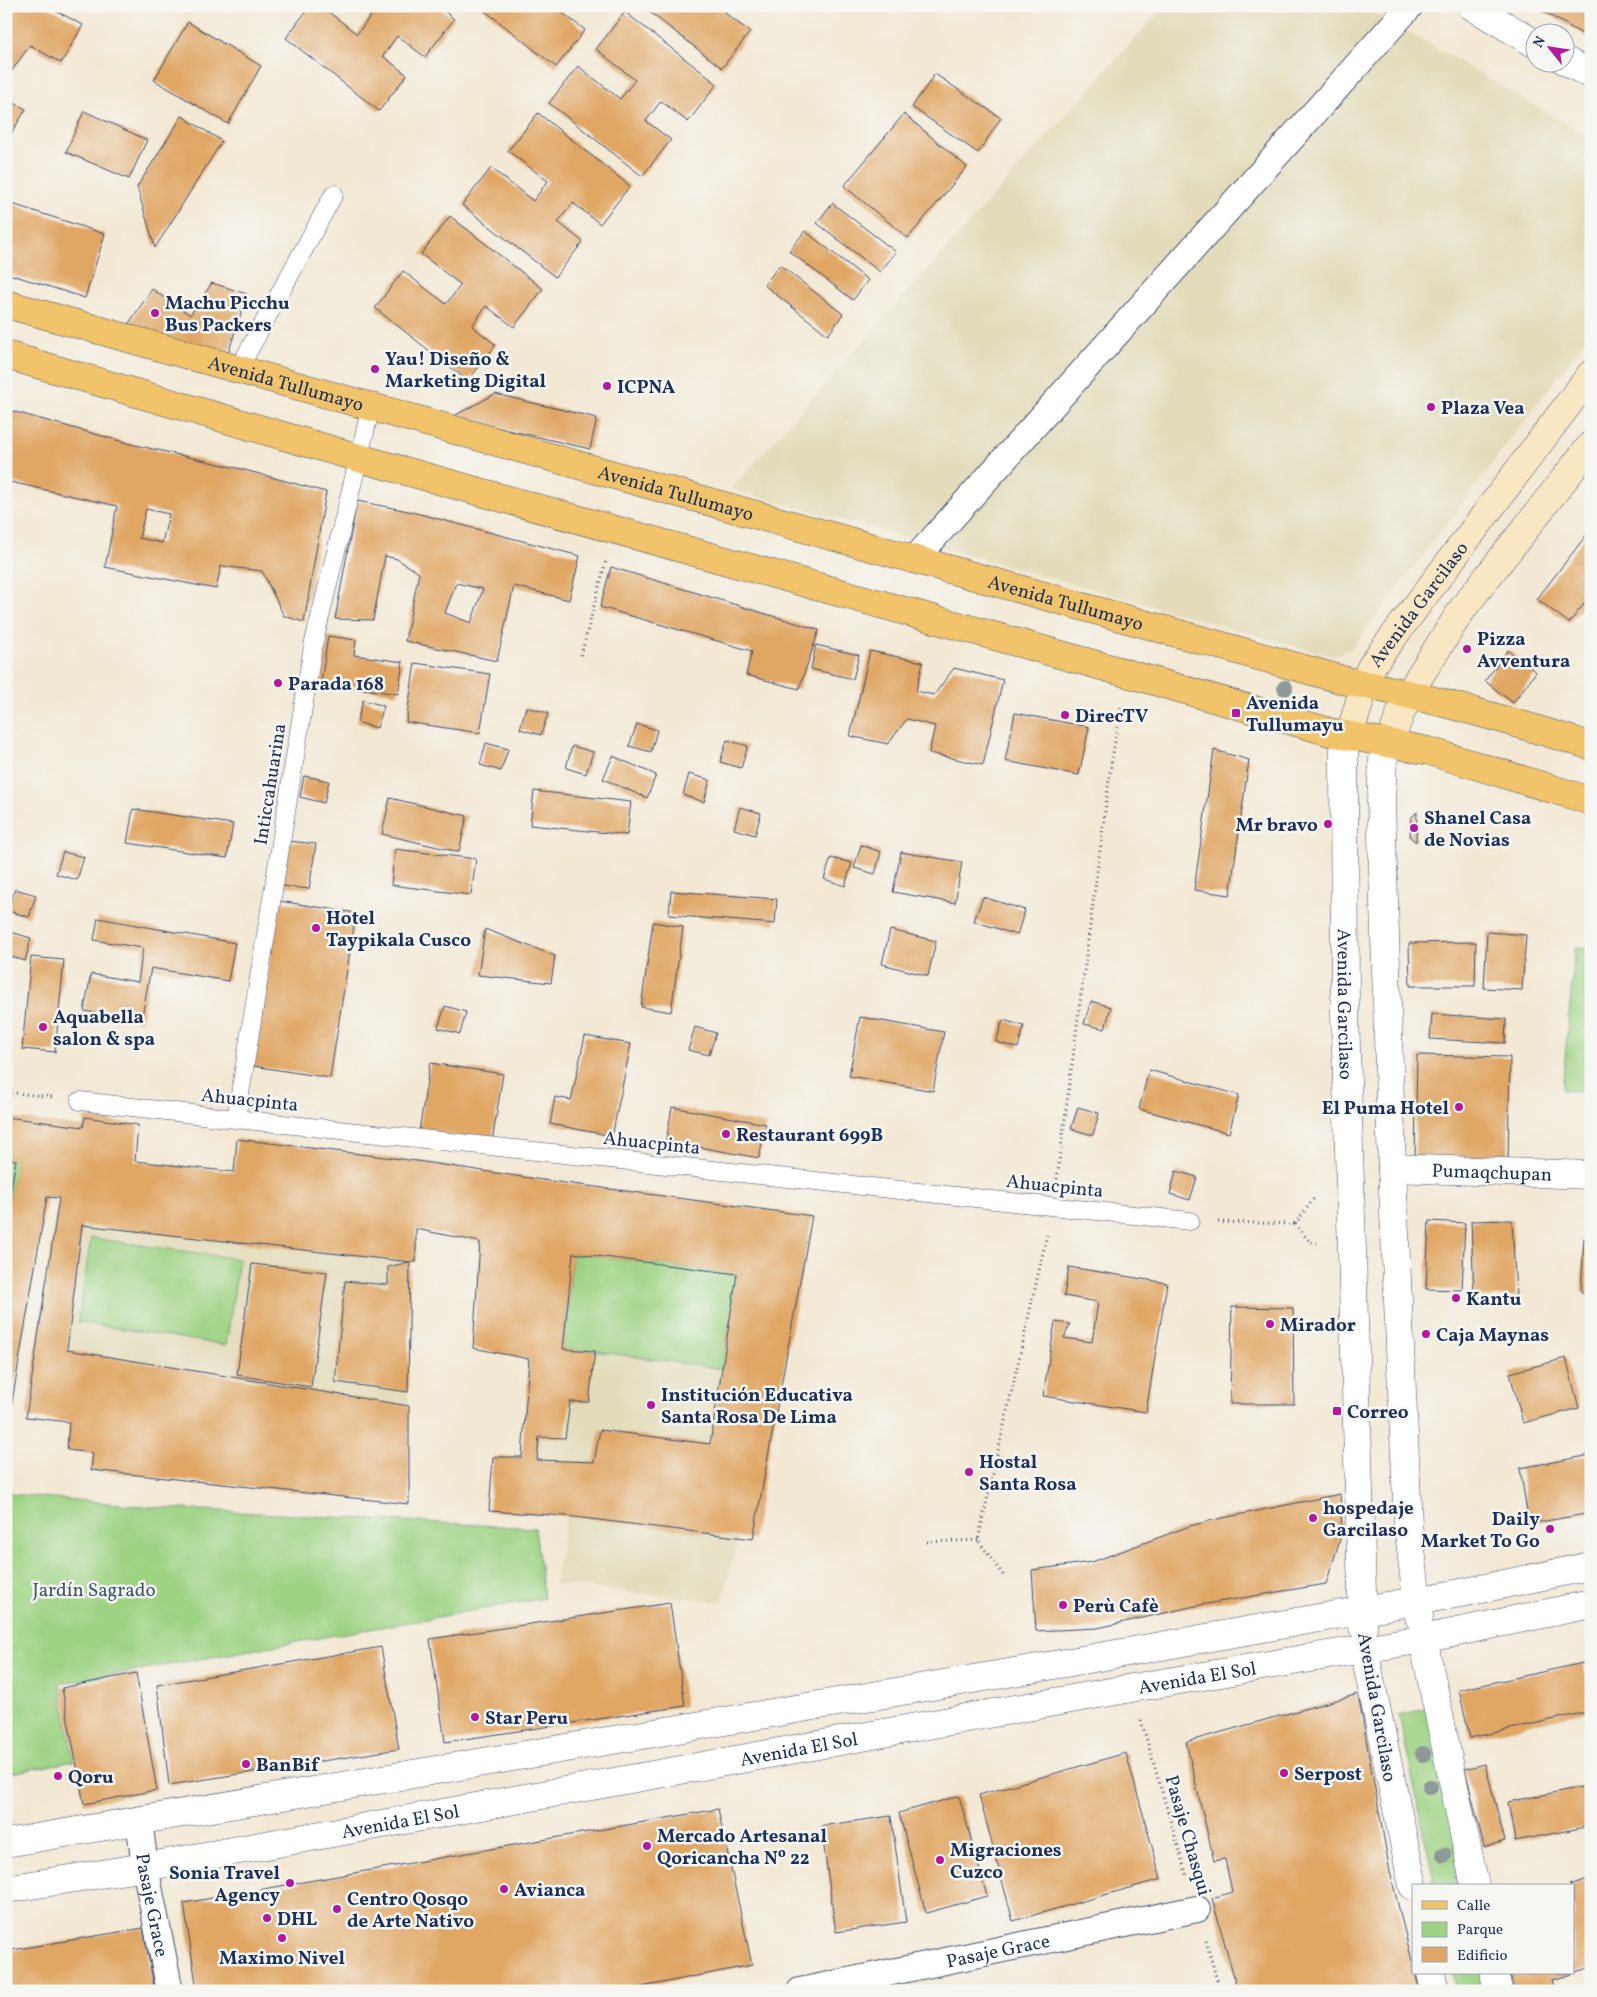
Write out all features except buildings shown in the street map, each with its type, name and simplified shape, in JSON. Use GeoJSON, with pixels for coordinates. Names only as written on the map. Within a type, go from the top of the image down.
{"type":"FeatureCollection","features":[{"type":"Feature","properties":{"kind":"main road","name":"Avenida Tullumayo"},"geometry":{"type":"LineString","coordinates":[[6,304],[1356,683],[1444,702],[1492,715],[1591,746]]}},
{"type":"Feature","properties":{"kind":"main road"},"geometry":{"type":"LineString","coordinates":[[6,354],[359,458],[614,530],[1343,735],[1435,753],[1591,801]]}},
{"type":"Feature","properties":{"kind":"main road","name":"Avenida Garcilaso"},"geometry":{"type":"LineString","coordinates":[[1343,735],[1356,683],[1375,661],[1591,374]]}},
{"type":"Feature","properties":{"kind":"main road","name":"Avenida Garcilaso"},"geometry":{"type":"LineString","coordinates":[[1395,745],[1401,712],[1463,608],[1591,445]]}},
{"type":"Feature","properties":{"kind":"street"},"geometry":{"type":"LineString","coordinates":[[914,560],[1410,6]]}},
{"type":"Feature","properties":{"kind":"street"},"geometry":{"type":"LineString","coordinates":[[1472,6],[1524,37]]}},
{"type":"Feature","properties":{"kind":"street"},"geometry":{"type":"LineString","coordinates":[[1574,66],[1591,75]]}},
{"type":"Feature","properties":{"kind":"street","name":"Avenida Garcilaso"},"geometry":{"type":"LineString","coordinates":[[1343,735],[1345,1013],[1364,1649],[1413,1884]]}},
{"type":"Feature","properties":{"kind":"street","name":"Avenida Garcilaso"},"geometry":{"type":"LineString","coordinates":[[1395,745],[1384,760],[1381,802],[1392,1168],[1408,1524],[1416,1601],[1423,1639],[1475,1884]]}},
{"type":"Feature","properties":{"kind":"street","name":"Pumaqchupan"},"geometry":{"type":"LineString","coordinates":[[1392,1168],[1591,1174]]}},
{"type":"Feature","properties":{"kind":"street","name":"Avenida El Sol"},"geometry":{"type":"LineString","coordinates":[[6,1843],[1000,1674],[1416,1601],[1591,1566]]}},
{"type":"Feature","properties":{"kind":"street","name":"Avenida El Sol"},"geometry":{"type":"LineString","coordinates":[[6,1889],[145,1867],[1132,1688],[1423,1639],[1591,1604]]}},
{"type":"Feature","properties":{"kind":"street","name":"Pasaje Grace"},"geometry":{"type":"LineString","coordinates":[[139,1820],[145,1867],[170,1991]]}},
{"type":"Feature","properties":{"kind":"street","name":"Pasaje Grace"},"geometry":{"type":"LineString","coordinates":[[800,1991],[1197,1909]]}},
{"type":"Feature","properties":{"kind":"street"},"geometry":{"type":"LineString","coordinates":[[1432,1974],[1435,1991]]}},
{"type":"Feature","properties":{"kind":"street"},"geometry":{"type":"LineString","coordinates":[[1494,1974],[1498,1991]]}},
{"type":"Feature","properties":{"kind":"lane"},"geometry":{"type":"LineString","coordinates":[[238,370],[334,194]]}},
{"type":"Feature","properties":{"kind":"lane","name":"Inticcahuarina"},"geometry":{"type":"LineString","coordinates":[[236,1119],[313,646],[371,407]]}},
{"type":"Feature","properties":{"kind":"lane","name":"Ahuacpinta"},"geometry":{"type":"LineString","coordinates":[[80,1101],[1190,1221]]}},
{"type":"Feature","properties":{"kind":"path"},"geometry":{"type":"LineString","coordinates":[[581,655],[614,530]]}},
{"type":"Feature","properties":{"kind":"path"},"geometry":{"type":"LineString","coordinates":[[1111,765],[1126,673]]}},
{"type":"Feature","properties":{"kind":"path"},"geometry":{"type":"LineString","coordinates":[[6,1092],[80,1101]]}},
{"type":"Feature","properties":{"kind":"path"},"geometry":{"type":"LineString","coordinates":[[1190,1221],[1295,1224],[1319,1192]]}},
{"type":"Feature","properties":{"kind":"path"},"geometry":{"type":"LineString","coordinates":[[927,1542],[978,1540]]}},
{"type":"Feature","properties":{"kind":"path","name":"Pasaje Chasqui"},"geometry":{"type":"LineString","coordinates":[[1132,1688],[1220,1991]]}},
{"type":"Feature","properties":{"kind":"shaded area"},"geometry":{"type":"Polygon","coordinates":[[[1164,6],[1363,6],[1591,138],[1591,333],[1351,649],[1333,656],[731,489],[1164,6]]]}},
{"type":"Feature","properties":{"kind":"shaded area"},"geometry":{"type":"Polygon","coordinates":[[[85,1117],[138,1125],[135,1161],[233,1172],[237,1139],[417,1161],[812,1216],[753,1539],[739,1536],[722,1602],[555,1584],[566,1517],[489,1511],[493,1457],[522,1456],[529,1359],[474,1346],[479,1241],[416,1229],[416,1262],[410,1262],[409,1504],[91,1472],[93,1453],[67,1450],[69,1422],[26,1417],[59,1198],[75,1199],[85,1117]]]}},
{"type":"Feature","properties":{"kind":"green space"},"geometry":{"type":"Polygon","coordinates":[[[1575,948],[1591,949],[1591,1093],[1562,1090],[1575,948]]]}},
{"type":"Feature","properties":{"kind":"green space"},"geometry":{"type":"Polygon","coordinates":[[[6,1159],[16,1160],[6,1218],[6,1159]]]}},
{"type":"Feature","properties":{"kind":"green space"},"geometry":{"type":"Polygon","coordinates":[[[91,1238],[239,1259],[226,1345],[78,1322],[91,1238]]]}},
{"type":"Feature","properties":{"kind":"green space"},"geometry":{"type":"Polygon","coordinates":[[[573,1253],[737,1274],[722,1369],[595,1351],[563,1349],[573,1253]]]}},
{"type":"Feature","properties":{"kind":"green space","name":"Jardín Sagrado"},"geometry":{"type":"Polygon","coordinates":[[[6,1475],[10,1494],[164,1508],[535,1528],[544,1598],[60,1684],[74,1761],[6,1774],[6,1475]]]}},
{"type":"Feature","properties":{"kind":"green space"},"geometry":{"type":"Polygon","coordinates":[[[1429,1708],[1466,1884],[1435,1884],[1399,1715],[1429,1708]]]}},
{"type":"Feature","properties":{"kind":"green space"},"geometry":{"type":"Polygon","coordinates":[[[1453,1974],[1484,1974],[1487,1991],[1456,1991],[1453,1974]]]}},
{"type":"Feature","properties":{"kind":"place","name":"Machu Picchu Bus Packers"},"geometry":{"type":"Point","coordinates":[155,313]}},
{"type":"Feature","properties":{"kind":"place","name":"Yau! Diseño & Marketing Digital"},"geometry":{"type":"Point","coordinates":[375,369]}},
{"type":"Feature","properties":{"kind":"place","name":"ICPNA"},"geometry":{"type":"Point","coordinates":[607,386]}},
{"type":"Feature","properties":{"kind":"place","name":"Plaza Vea"},"geometry":{"type":"Point","coordinates":[1431,407]}},
{"type":"Feature","properties":{"kind":"place","name":"Pizza Avventura"},"geometry":{"type":"Point","coordinates":[1467,649]}},
{"type":"Feature","properties":{"kind":"place","name":"Parada 168"},"geometry":{"type":"Point","coordinates":[278,683]}},
{"type":"Feature","properties":{"kind":"place","name":"Avenida Tullumayu"},"geometry":{"type":"Point","coordinates":[1236,713]}},
{"type":"Feature","properties":{"kind":"place","name":"DirecTV"},"geometry":{"type":"Point","coordinates":[1065,715]}},
{"type":"Feature","properties":{"kind":"place","name":"Mr bravo"},"geometry":{"type":"Point","coordinates":[1328,824]}},
{"type":"Feature","properties":{"kind":"place","name":"Shanel Casa de Novias"},"geometry":{"type":"Point","coordinates":[1414,828]}},
{"type":"Feature","properties":{"kind":"place","name":"Hotel Taypikala Cusco"},"geometry":{"type":"Point","coordinates":[316,928]}},
{"type":"Feature","properties":{"kind":"place","name":"Aquabella salon & spa"},"geometry":{"type":"Point","coordinates":[43,1027]}},
{"type":"Feature","properties":{"kind":"place","name":"El Puma Hotel"},"geometry":{"type":"Point","coordinates":[1459,1107]}},
{"type":"Feature","properties":{"kind":"place","name":"Restaurant 699B"},"geometry":{"type":"Point","coordinates":[726,1134]}},
{"type":"Feature","properties":{"kind":"place","name":"Kantu"},"geometry":{"type":"Point","coordinates":[1456,1298]}},
{"type":"Feature","properties":{"kind":"place","name":"Mirador"},"geometry":{"type":"Point","coordinates":[1270,1324]}},
{"type":"Feature","properties":{"kind":"place","name":"Caja Maynas"},"geometry":{"type":"Point","coordinates":[1426,1334]}},
{"type":"Feature","properties":{"kind":"place","name":"Institución Educativa Santa Rosa De Lima"},"geometry":{"type":"Point","coordinates":[651,1405]}},
{"type":"Feature","properties":{"kind":"place","name":"Correo"},"geometry":{"type":"Point","coordinates":[1337,1411]}},
{"type":"Feature","properties":{"kind":"place","name":"Hostal Santa Rosa"},"geometry":{"type":"Point","coordinates":[969,1472]}},
{"type":"Feature","properties":{"kind":"place","name":"hospedaje Garcilaso"},"geometry":{"type":"Point","coordinates":[1313,1518]}},
{"type":"Feature","properties":{"kind":"place","name":"Daily Market To Go"},"geometry":{"type":"Point","coordinates":[1550,1529]}},
{"type":"Feature","properties":{"kind":"place","name":"Perù Cafè"},"geometry":{"type":"Point","coordinates":[1063,1605]}},
{"type":"Feature","properties":{"kind":"place","name":"Star Peru"},"geometry":{"type":"Point","coordinates":[475,1717]}},
{"type":"Feature","properties":{"kind":"place","name":"BanBif"},"geometry":{"type":"Point","coordinates":[246,1764]}},
{"type":"Feature","properties":{"kind":"place","name":"Serpost"},"geometry":{"type":"Point","coordinates":[1284,1773]}},
{"type":"Feature","properties":{"kind":"place","name":"Qoru"},"geometry":{"type":"Point","coordinates":[58,1776]}},
{"type":"Feature","properties":{"kind":"place","name":"Mercado Artesanal Qoricancha Nº 22"},"geometry":{"type":"Point","coordinates":[647,1846]}},
{"type":"Feature","properties":{"kind":"place","name":"Migraciones Cuzco"},"geometry":{"type":"Point","coordinates":[940,1860]}},
{"type":"Feature","properties":{"kind":"place","name":"Sonia Travel Agency"},"geometry":{"type":"Point","coordinates":[290,1883]}},
{"type":"Feature","properties":{"kind":"place","name":"Avianca"},"geometry":{"type":"Point","coordinates":[504,1889]}},
{"type":"Feature","properties":{"kind":"place","name":"Centro Qosqo de Arte Nativo"},"geometry":{"type":"Point","coordinates":[337,1909]}},
{"type":"Feature","properties":{"kind":"place","name":"DHL"},"geometry":{"type":"Point","coordinates":[267,1918]}},
{"type":"Feature","properties":{"kind":"place","name":"Maximo Nivel"},"geometry":{"type":"Point","coordinates":[282,1938]}}]}
